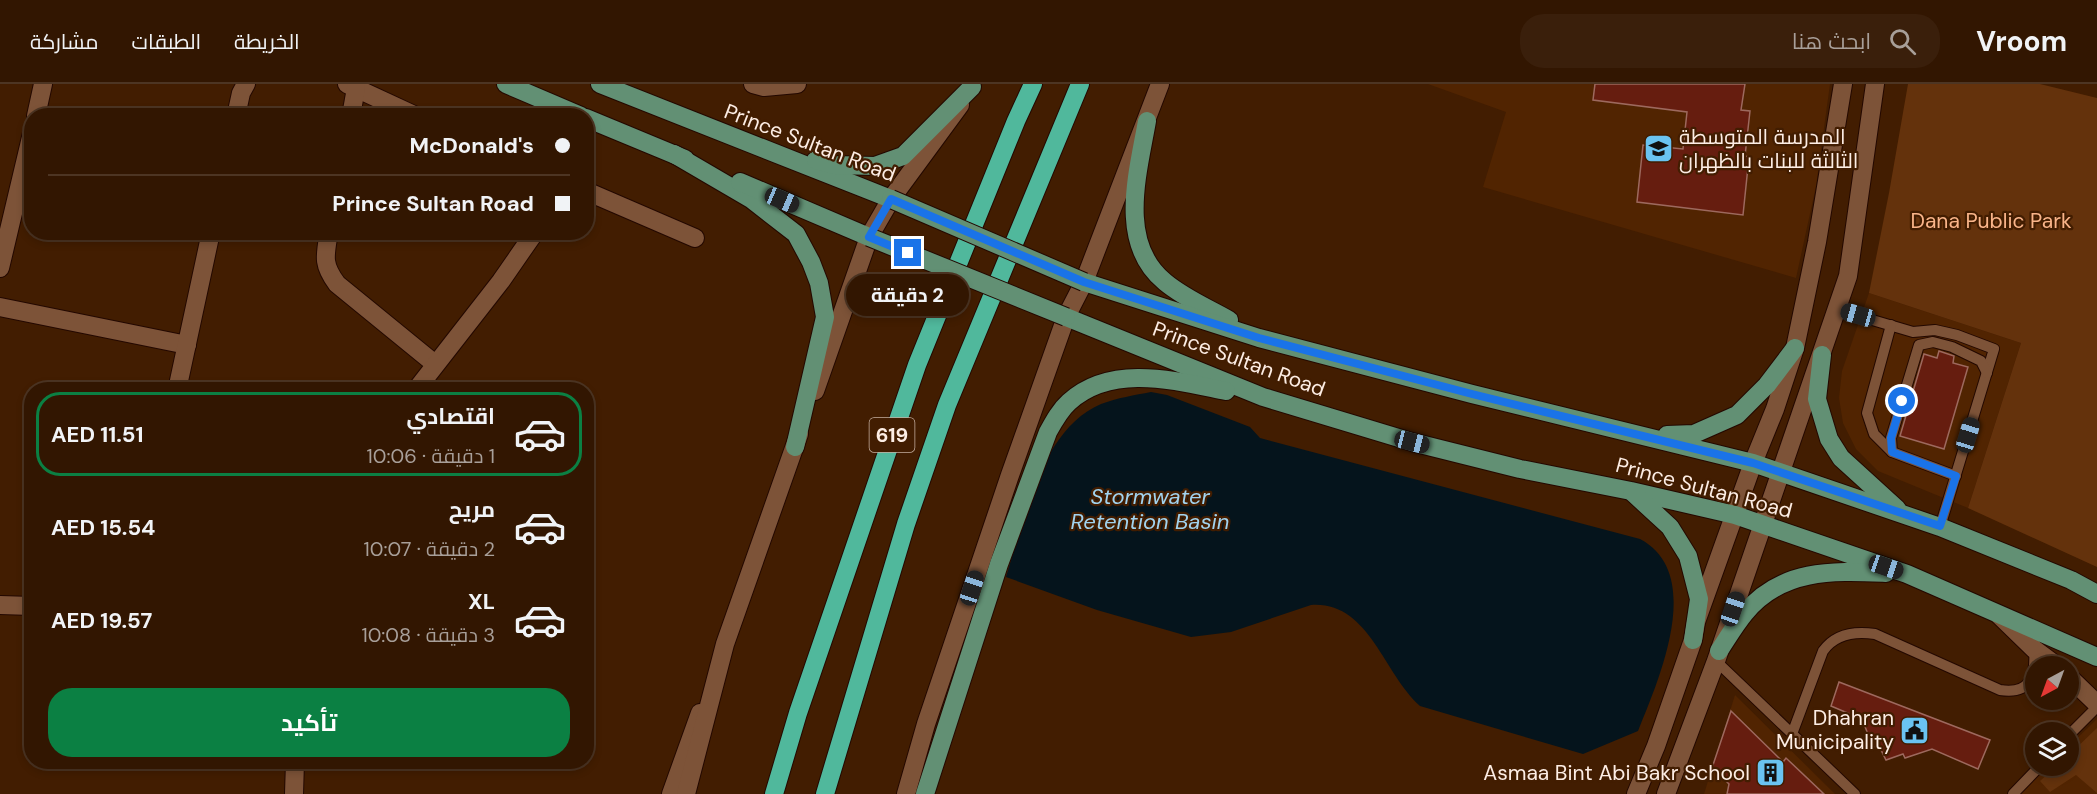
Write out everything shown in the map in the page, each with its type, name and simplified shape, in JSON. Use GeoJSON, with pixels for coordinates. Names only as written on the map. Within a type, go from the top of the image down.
{"type":"FeatureCollection","features":[{"type":"Feature","properties":{"kind":"highway","name":"619"},"geometry":{"type":"LineString","coordinates":[[774,794],[806,691],[917,365],[1033,84]]}},
{"type":"Feature","properties":{"kind":"highway","name":"619"},"geometry":{"type":"LineString","coordinates":[[825,794],[906,524],[947,405],[1080,84]]}},
{"type":"Feature","properties":{"kind":"main road"},"geometry":{"type":"LineString","coordinates":[[506,84],[562,108]]}},
{"type":"Feature","properties":{"kind":"main road","name":"Prince Sultan Road"},"geometry":{"type":"LineString","coordinates":[[600,84],[891,199],[1084,282],[1259,338],[1472,394],[1753,463],[1940,526],[2071,580],[2097,594]]}},
{"type":"Feature","properties":{"kind":"main road"},"geometry":{"type":"LineString","coordinates":[[717,131],[834,165],[875,166],[903,156],[973,86]]}},
{"type":"Feature","properties":{"kind":"main road","name":"Prince Sultan Road"},"geometry":{"type":"LineString","coordinates":[[594,121],[869,237],[1263,397],[1412,442],[1520,470],[1631,491],[1735,515],[1907,574],[1994,610],[2097,657]]}},
{"type":"Feature","properties":{"kind":"main road"},"geometry":{"type":"LineString","coordinates":[[1147,121],[1135,189],[1135,217],[1140,246],[1148,262],[1165,282],[1259,338]]}},
{"type":"Feature","properties":{"kind":"main road"},"geometry":{"type":"LineString","coordinates":[[674,154],[760,206],[796,234],[811,262],[819,283],[825,317],[795,447]]}},
{"type":"Feature","properties":{"kind":"main road"},"geometry":{"type":"LineString","coordinates":[[1639,435],[1694,434],[1737,415],[1767,385],[1795,348]]}},
{"type":"Feature","properties":{"kind":"main road"},"geometry":{"type":"LineString","coordinates":[[1822,355],[1817,399],[1829,439],[1841,458],[1903,514]]}},
{"type":"Feature","properties":{"kind":"main road"},"geometry":{"type":"LineString","coordinates":[[924,794],[999,564],[1048,432],[1070,401],[1089,389],[1112,381],[1155,378],[1263,397]]}},
{"type":"Feature","properties":{"kind":"main road"},"geometry":{"type":"LineString","coordinates":[[1631,491],[1670,527],[1688,556],[1699,598],[1693,640]]}},
{"type":"Feature","properties":{"kind":"main road"},"geometry":{"type":"LineString","coordinates":[[1717,656],[1745,613],[1773,590],[1800,577],[1819,572],[1839,571],[1907,574]]}},
{"type":"Feature","properties":{"kind":"street"},"geometry":{"type":"LineString","coordinates":[[38,108],[43,84]]}},
{"type":"Feature","properties":{"kind":"street"},"geometry":{"type":"LineString","coordinates":[[238,108],[246,84]]}},
{"type":"Feature","properties":{"kind":"street"},"geometry":{"type":"LineString","coordinates":[[753,84],[764,87],[797,84]]}},
{"type":"Feature","properties":{"kind":"street"},"geometry":{"type":"LineString","coordinates":[[906,794],[937,690],[1066,317],[1084,282],[1160,84]]}},
{"type":"Feature","properties":{"kind":"street"},"geometry":{"type":"LineString","coordinates":[[1636,794],[1656,746],[1693,640],[1696,622],[1753,463],[1775,409],[1795,348],[1817,242],[1843,84]]}},
{"type":"Feature","properties":{"kind":"street"},"geometry":{"type":"LineString","coordinates":[[1666,794],[1717,656],[1848,276],[1875,84]]}},
{"type":"Feature","properties":{"kind":"street"},"geometry":{"type":"LineString","coordinates":[[351,108],[351,86],[399,108]]}},
{"type":"Feature","properties":{"kind":"street"},"geometry":{"type":"LineString","coordinates":[[671,794],[869,237],[891,199],[973,86]]}},
{"type":"Feature","properties":{"kind":"street"},"geometry":{"type":"LineString","coordinates":[[0,268],[24,167]]}},
{"type":"Feature","properties":{"kind":"street"},"geometry":{"type":"LineString","coordinates":[[594,194],[696,238]]}},
{"type":"Feature","properties":{"kind":"street"},"geometry":{"type":"LineString","coordinates":[[179,382],[209,240]]}},
{"type":"Feature","properties":{"kind":"street"},"geometry":{"type":"LineString","coordinates":[[328,240],[325,256],[327,270],[337,284],[435,364]]}},
{"type":"Feature","properties":{"kind":"street"},"geometry":{"type":"LineString","coordinates":[[422,382],[501,281],[529,240]]}},
{"type":"Feature","properties":{"kind":"street"},"geometry":{"type":"LineString","coordinates":[[0,307],[187,345]]}},
{"type":"Feature","properties":{"kind":"street"},"geometry":{"type":"LineString","coordinates":[[0,604],[24,606]]}},
{"type":"Feature","properties":{"kind":"street"},"geometry":{"type":"LineString","coordinates":[[1994,610],[2043,656]]}},
{"type":"Feature","properties":{"kind":"street"},"geometry":{"type":"LineString","coordinates":[[686,794],[725,644]]}},
{"type":"Feature","properties":{"kind":"street"},"geometry":{"type":"LineString","coordinates":[[2079,687],[2097,706]]}},
{"type":"Feature","properties":{"kind":"street"},"geometry":{"type":"LineString","coordinates":[[294,794],[295,769]]}},
{"type":"Feature","properties":{"kind":"lane"},"geometry":{"type":"LineString","coordinates":[[1835,309],[1913,332],[1935,330],[1957,335],[1994,349],[1940,526]]}},
{"type":"Feature","properties":{"kind":"lane"},"geometry":{"type":"LineString","coordinates":[[1891,325],[1867,413],[1875,434],[1892,452],[1956,476]]}},
{"type":"Feature","properties":{"kind":"lane"},"geometry":{"type":"LineString","coordinates":[[1892,452],[1891,438],[1919,345],[1933,342],[1952,347],[1981,361],[1987,373]]}},
{"type":"Feature","properties":{"kind":"lane"},"geometry":{"type":"LineString","coordinates":[[1792,734],[1823,651],[1828,644],[1840,636],[1875,634],[2000,690],[2011,692],[2022,689],[2031,680],[2035,666],[2034,649]]}},
{"type":"Feature","properties":{"kind":"lane"},"geometry":{"type":"LineString","coordinates":[[1717,656],[1792,734],[1855,794]]}},
{"type":"Feature","properties":{"kind":"lane"},"geometry":{"type":"LineString","coordinates":[[2079,725],[2097,706]]}},
{"type":"Feature","properties":{"kind":"lane"},"geometry":{"type":"LineString","coordinates":[[2013,794],[2030,776]]}},
{"type":"Feature","properties":{"kind":"shaded area","name":"المدرسة المتوسطة الثالثة للبنات بالظهران"},"geometry":{"type":"Polygon","coordinates":[[[1428,84],[1830,84],[1816,186],[1796,278],[1483,187],[1506,112],[1428,84]]]}},
{"type":"Feature","properties":{"kind":"shaded area"},"geometry":{"type":"Polygon","coordinates":[[[1869,293],[2021,343],[1968,508],[1878,471],[1856,449],[1843,423],[1839,398],[1842,371],[1869,293]]]}},
{"type":"Feature","properties":{"kind":"shaded area"},"geometry":{"type":"Polygon","coordinates":[[[1735,695],[1835,794],[1704,794],[1735,695]]]}},
{"type":"Feature","properties":{"kind":"shaded area"},"geometry":{"type":"Polygon","coordinates":[[[2097,719],[2097,794],[2019,794],[2038,776],[2079,776],[2079,736],[2097,719]]]}},
{"type":"Feature","properties":{"kind":"green space","name":"Dana Public Park"},"geometry":{"type":"Polygon","coordinates":[[[1908,84],[2040,84],[2097,98],[2097,567],[1968,508],[2021,343],[1869,293],[1908,84]]]}},
{"type":"Feature","properties":{"kind":"green space"},"geometry":{"type":"Polygon","coordinates":[[[2097,728],[2097,793],[2077,776],[2079,776],[2079,745],[2097,728]]]}},
{"type":"Feature","properties":{"kind":"green space"},"geometry":{"type":"Polygon","coordinates":[[[2046,776],[2074,776],[2050,792],[2040,781],[2046,776]]]}},
{"type":"Feature","properties":{"kind":"water","name":"Stormwater Retention Basin"},"geometry":{"type":"Polygon","coordinates":[[[1151,392],[1167,395],[1250,427],[1260,438],[1640,539],[1660,555],[1670,577],[1674,602],[1665,658],[1638,731],[1583,754],[1420,706],[1407,692],[1361,626],[1347,614],[1331,607],[1311,605],[1231,632],[1191,637],[1097,610],[1006,577],[1037,479],[1063,434],[1080,416],[1101,404],[1151,392]]]}},
{"type":"Feature","properties":{"kind":"building"},"geometry":{"type":"Polygon","coordinates":[[[1595,84],[1745,84],[1741,110],[1750,111],[1745,156],[1749,157],[1743,215],[1637,202],[1643,145],[1683,149],[1687,112],[1593,100],[1595,84]]]}},
{"type":"Feature","properties":{"kind":"building"},"geometry":{"type":"Polygon","coordinates":[[[1939,351],[1954,356],[1953,363],[1968,367],[1944,449],[1900,436],[1924,354],[1937,358],[1939,351]]]}},
{"type":"Feature","properties":{"kind":"building","name":"Dhahran Municipality"},"geometry":{"type":"Polygon","coordinates":[[[1839,682],[1990,740],[1978,769],[1932,749],[1905,758],[1903,754],[1886,760],[1879,746],[1873,747],[1862,719],[1831,706],[1839,682]]]}},
{"type":"Feature","properties":{"kind":"building"},"geometry":{"type":"Polygon","coordinates":[[[1731,711],[1783,762],[1786,758],[1824,794],[1727,794],[1729,784],[1712,768],[1731,711]]]}},
{"type":"Feature","properties":{"kind":"place","name":"المدرسة المتوسطة الثالثة للبنات بالظهران"},"geometry":{"type":"Point","coordinates":[1658,149]}},
{"type":"Feature","properties":{"kind":"place","name":"Dhahran Municipality"},"geometry":{"type":"Point","coordinates":[1915,730]}},
{"type":"Feature","properties":{"kind":"place","name":"Asmaa Bint Abi Bakr School"},"geometry":{"type":"Point","coordinates":[1771,773]}},
{"type":"Feature","properties":{"kind":"route"},"geometry":{"type":"LineString","coordinates":[[908,253],[869,237],[891,199],[1084,282],[1259,338],[1472,394],[1753,463],[1940,526],[1956,476],[1892,452],[1891,438],[1902,401]]}}]}
